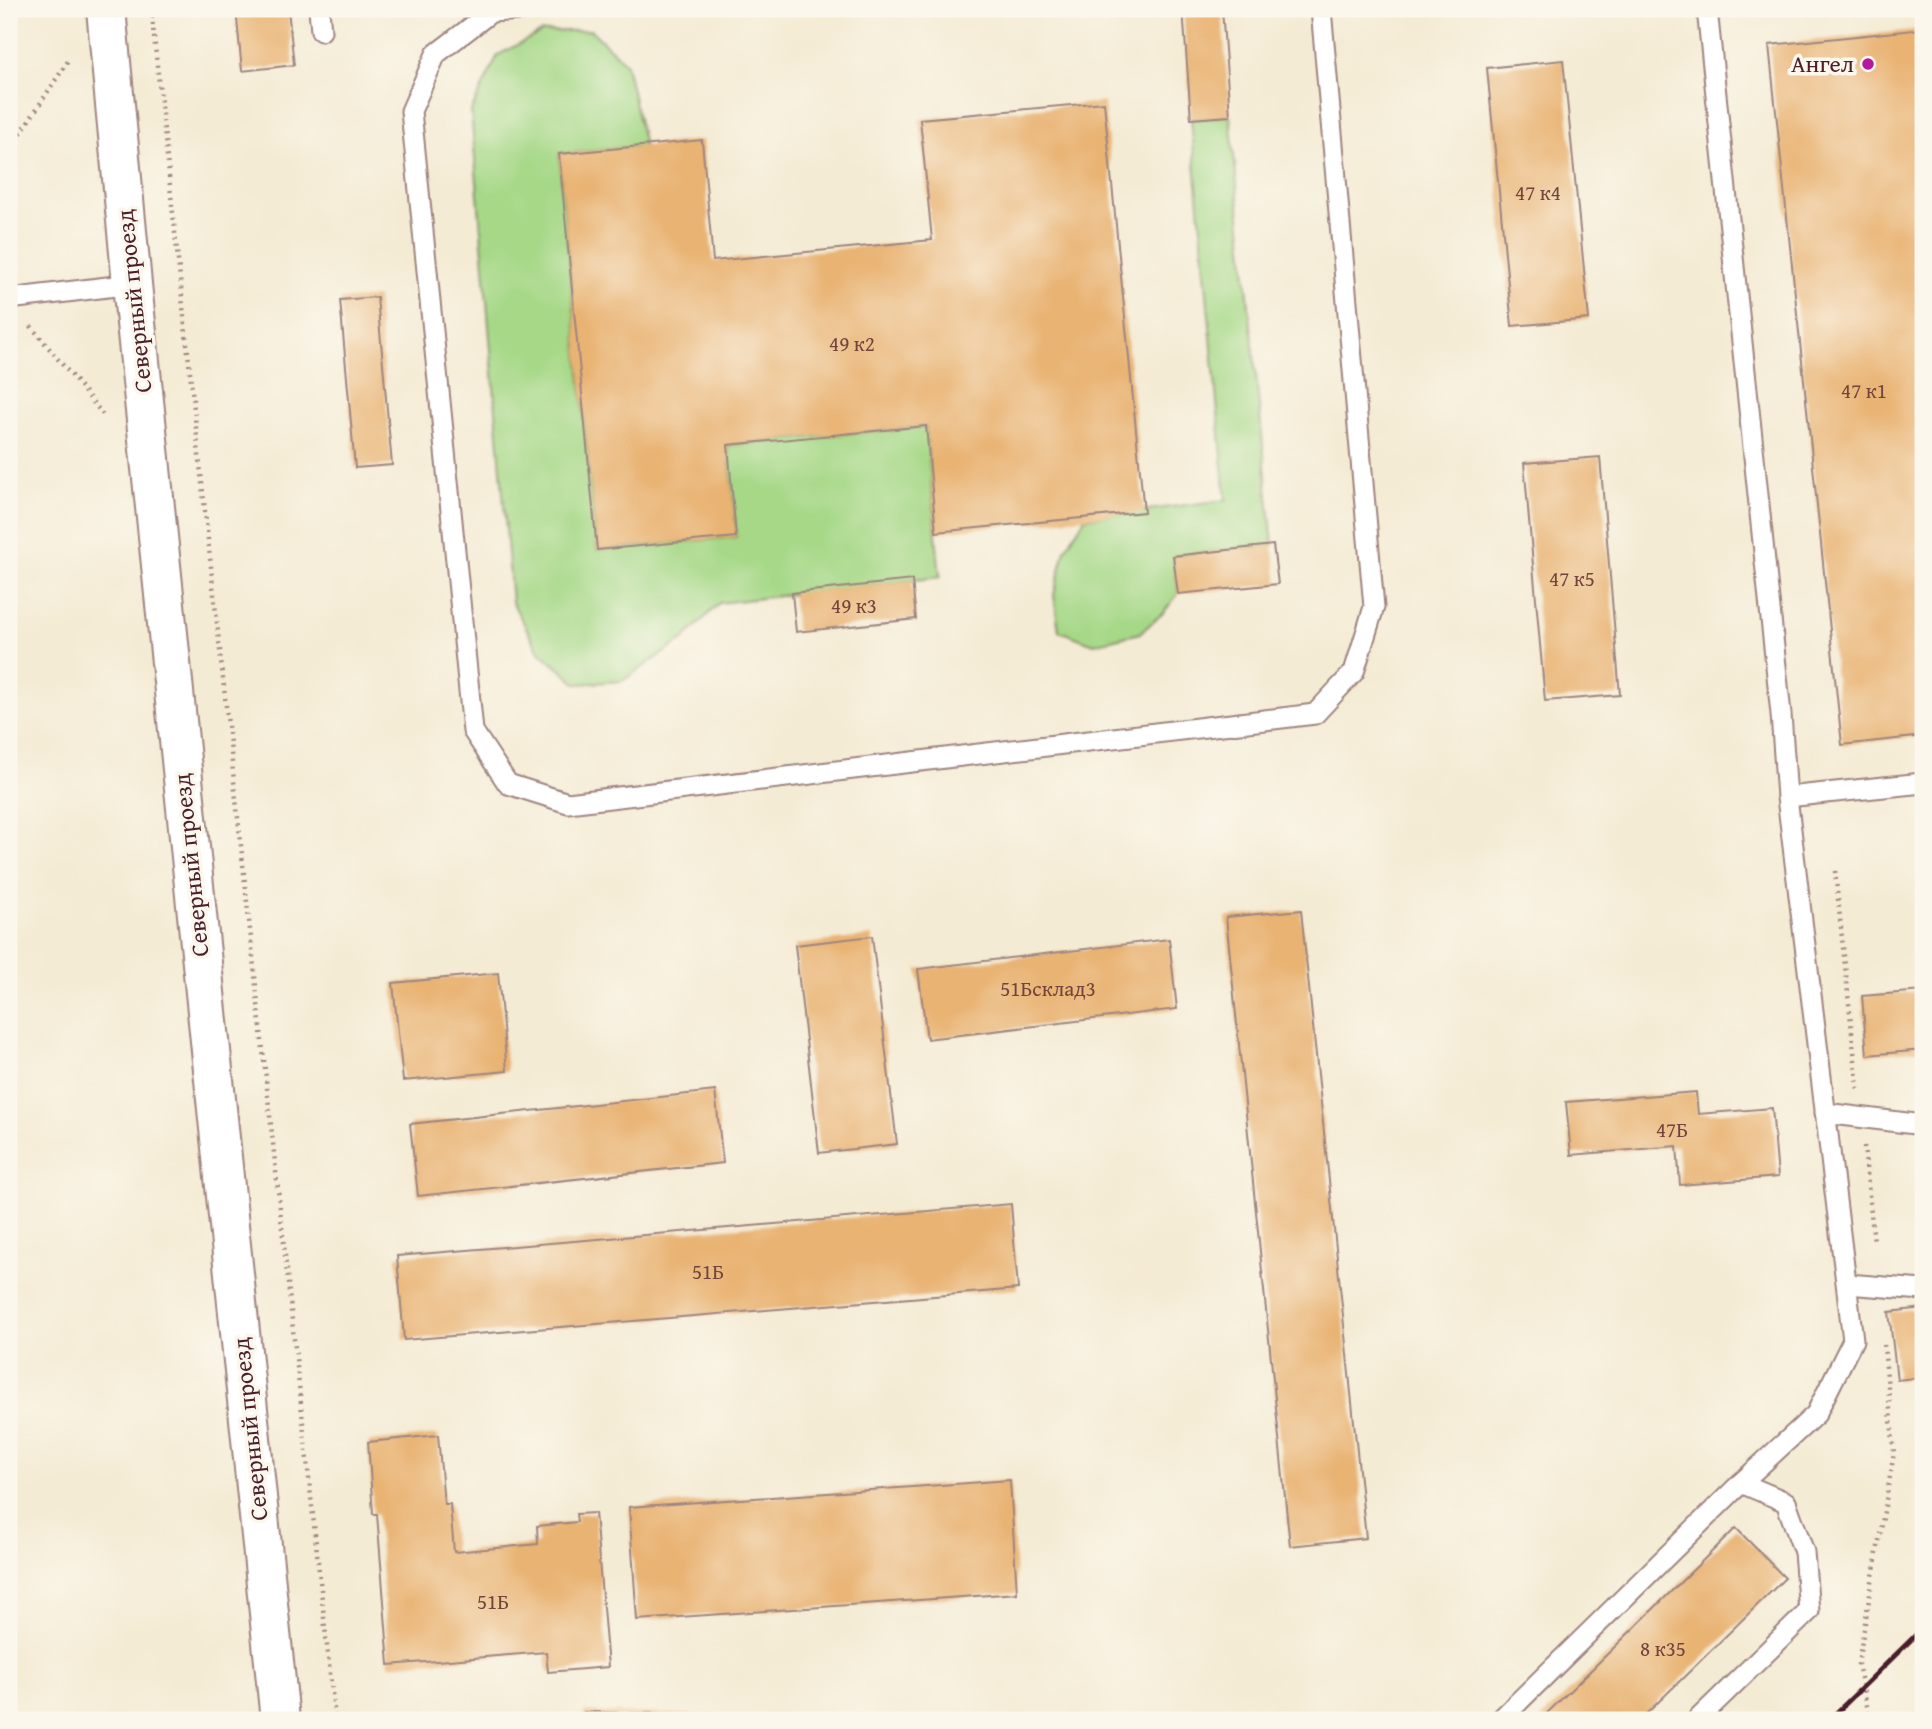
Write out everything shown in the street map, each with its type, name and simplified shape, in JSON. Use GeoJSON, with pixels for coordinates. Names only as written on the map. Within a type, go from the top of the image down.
{"type":"FeatureCollection","features":[{"type":"Feature","properties":{"kind":"street","name":"Северный проезд"},"geometry":{"type":"LineString","coordinates":[[106,9],[280,1720]]}},
{"type":"Feature","properties":{"kind":"lane"},"geometry":{"type":"LineString","coordinates":[[319,9],[321,31]]}},
{"type":"Feature","properties":{"kind":"lane"},"geometry":{"type":"LineString","coordinates":[[536,9],[491,12],[436,54],[411,111],[473,731],[508,784],[568,803],[1314,714],[1354,672],[1374,607],[1321,9]]}},
{"type":"Feature","properties":{"kind":"lane"},"geometry":{"type":"LineString","coordinates":[[1500,1720],[1741,1483],[1816,1414],[1853,1340],[1787,797],[1782,714],[1707,9]]}},
{"type":"Feature","properties":{"kind":"lane"},"geometry":{"type":"LineString","coordinates":[[9,299],[132,284]]}},
{"type":"Feature","properties":{"kind":"lane"},"geometry":{"type":"LineString","coordinates":[[1787,797],[1923,783]]}},
{"type":"Feature","properties":{"kind":"lane"},"geometry":{"type":"LineString","coordinates":[[1825,1113],[1923,1125]]}},
{"type":"Feature","properties":{"kind":"lane"},"geometry":{"type":"LineString","coordinates":[[1847,1284],[1923,1290]]}},
{"type":"Feature","properties":{"kind":"lane"},"geometry":{"type":"LineString","coordinates":[[1697,1720],[1809,1611],[1804,1552],[1786,1502],[1741,1483]]}},
{"type":"Feature","properties":{"kind":"path"},"geometry":{"type":"LineString","coordinates":[[151,9],[335,1720]]}},
{"type":"Feature","properties":{"kind":"path"},"geometry":{"type":"LineString","coordinates":[[9,151],[74,51]]}},
{"type":"Feature","properties":{"kind":"path"},"geometry":{"type":"LineString","coordinates":[[9,299],[108,421]]}},
{"type":"Feature","properties":{"kind":"green space"},"geometry":{"type":"Polygon","coordinates":[[[591,30],[626,64],[644,146],[559,154],[597,550],[736,537],[728,445],[926,426],[940,577],[719,603],[683,640],[622,681],[577,684],[539,651],[512,602],[471,111],[498,55],[542,32],[591,30]]]}},
{"type":"Feature","properties":{"kind":"green space"},"geometry":{"type":"Polygon","coordinates":[[[1230,116],[1273,545],[1174,556],[1178,594],[1163,613],[1140,633],[1094,644],[1059,631],[1054,595],[1065,550],[1085,518],[1226,500],[1191,119],[1230,116]]]}},
{"type":"Feature","properties":{"kind":"building"},"geometry":{"type":"Polygon","coordinates":[[[236,9],[288,9],[294,65],[242,71],[236,9]]]}},
{"type":"Feature","properties":{"kind":"building"},"geometry":{"type":"Polygon","coordinates":[[[1183,9],[1222,9],[1230,116],[1191,119],[1183,9]]]}},
{"type":"Feature","properties":{"kind":"building"},"geometry":{"type":"Polygon","coordinates":[[[1923,29],[1923,736],[1842,745],[1769,45],[1923,29]]]}},
{"type":"Feature","properties":{"kind":"building"},"geometry":{"type":"Polygon","coordinates":[[[1563,60],[1589,319],[1512,326],[1487,68],[1563,60]]]}},
{"type":"Feature","properties":{"kind":"building"},"geometry":{"type":"Polygon","coordinates":[[[1104,102],[1144,512],[936,532],[926,426],[728,445],[736,537],[597,550],[559,154],[702,140],[713,261],[932,240],[920,119],[1104,102]]]}},
{"type":"Feature","properties":{"kind":"building"},"geometry":{"type":"Polygon","coordinates":[[[377,297],[392,465],[355,468],[340,300],[377,297]]]}},
{"type":"Feature","properties":{"kind":"building"},"geometry":{"type":"Polygon","coordinates":[[[1600,457],[1620,695],[1545,701],[1524,463],[1600,457]]]}},
{"type":"Feature","properties":{"kind":"building"},"geometry":{"type":"Polygon","coordinates":[[[1273,545],[1278,584],[1178,594],[1173,556],[1273,545]]]}},
{"type":"Feature","properties":{"kind":"building"},"geometry":{"type":"Polygon","coordinates":[[[912,580],[916,619],[796,632],[792,593],[912,580]]]}},
{"type":"Feature","properties":{"kind":"building"},"geometry":{"type":"Polygon","coordinates":[[[1301,910],[1366,1538],[1290,1546],[1226,917],[1301,910]]]}},
{"type":"Feature","properties":{"kind":"building"},"geometry":{"type":"Polygon","coordinates":[[[872,936],[897,1144],[819,1153],[795,945],[872,936]]]}},
{"type":"Feature","properties":{"kind":"building"},"geometry":{"type":"Polygon","coordinates":[[[1169,939],[1177,1009],[927,1039],[918,969],[1169,939]]]}},
{"type":"Feature","properties":{"kind":"building"},"geometry":{"type":"Polygon","coordinates":[[[498,973],[507,1071],[403,1081],[393,983],[498,973]]]}},
{"type":"Feature","properties":{"kind":"building"},"geometry":{"type":"Polygon","coordinates":[[[1923,991],[1923,1050],[1867,1055],[1862,996],[1923,991]]]}},
{"type":"Feature","properties":{"kind":"building"},"geometry":{"type":"Polygon","coordinates":[[[715,1091],[723,1163],[418,1196],[410,1124],[715,1091]]]}},
{"type":"Feature","properties":{"kind":"building"},"geometry":{"type":"Polygon","coordinates":[[[1696,1092],[1698,1114],[1772,1108],[1778,1177],[1680,1185],[1677,1146],[1571,1155],[1566,1102],[1696,1092]]]}},
{"type":"Feature","properties":{"kind":"building"},"geometry":{"type":"Polygon","coordinates":[[[1011,1204],[1018,1289],[404,1340],[397,1256],[1011,1204]]]}},
{"type":"Feature","properties":{"kind":"building"},"geometry":{"type":"Polygon","coordinates":[[[1923,1308],[1923,1377],[1897,1380],[1889,1312],[1923,1308]]]}},
{"type":"Feature","properties":{"kind":"building"},"geometry":{"type":"Polygon","coordinates":[[[438,1435],[444,1504],[450,1504],[454,1552],[538,1544],[537,1526],[577,1522],[576,1514],[595,1513],[608,1667],[548,1672],[546,1652],[389,1665],[377,1514],[373,1514],[368,1442],[438,1435]]]}},
{"type":"Feature","properties":{"kind":"building"},"geometry":{"type":"Polygon","coordinates":[[[1010,1480],[1017,1593],[637,1620],[629,1507],[1010,1480]]]}},
{"type":"Feature","properties":{"kind":"building"},"geometry":{"type":"Polygon","coordinates":[[[1736,1528],[1785,1578],[1640,1720],[1540,1720],[1736,1528]]]}},
{"type":"Feature","properties":{"kind":"building"},"geometry":{"type":"Polygon","coordinates":[[[584,1712],[723,1715],[723,1720],[583,1720],[584,1712]]]}},
{"type":"Feature","properties":{"kind":"tram line"},"geometry":{"type":"LineString","coordinates":[[9,1692],[12,1671]]}},
{"type":"Feature","properties":{"kind":"railway"},"geometry":{"type":"LineString","coordinates":[[1829,1720],[1923,1628]]}},
{"type":"Feature","properties":{"kind":"railway"},"geometry":{"type":"LineString","coordinates":[[1917,1720],[1923,1714]]}},
{"type":"Feature","properties":{"kind":"place","name":"Ангел"},"geometry":{"type":"Point","coordinates":[1868,64]}}]}
